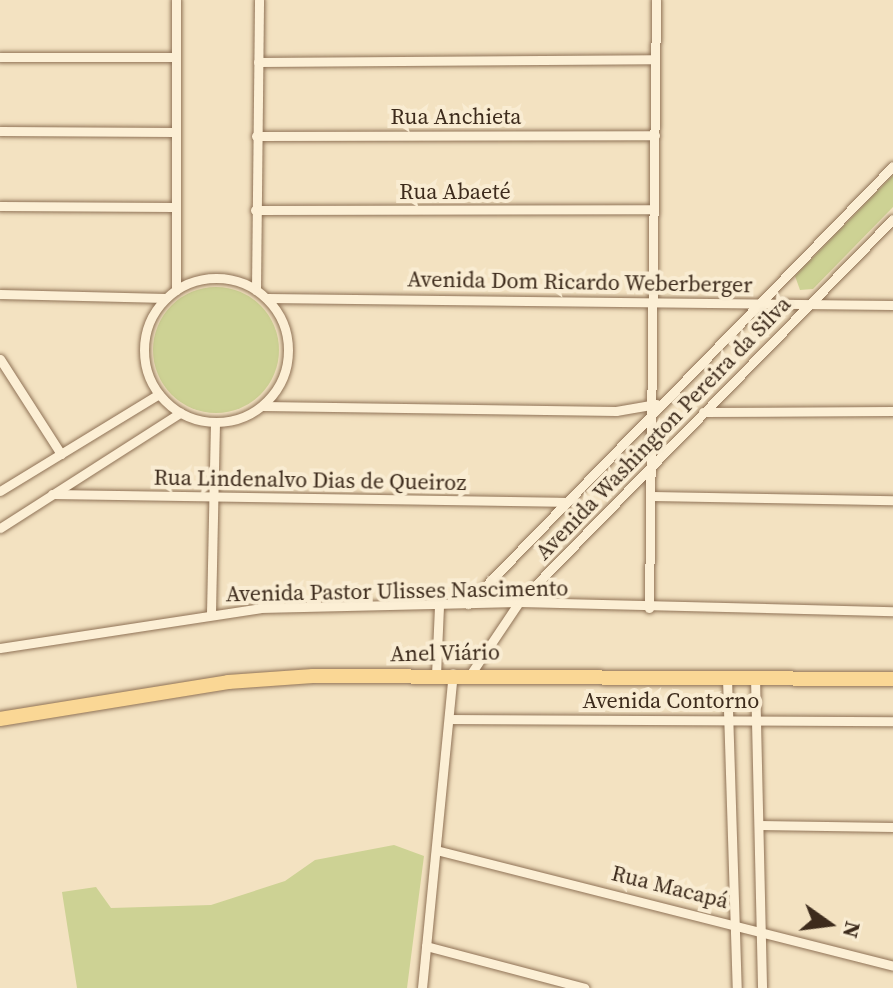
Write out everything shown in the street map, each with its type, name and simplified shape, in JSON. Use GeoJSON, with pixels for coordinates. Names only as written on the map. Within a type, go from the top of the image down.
{"type":"FeatureCollection","features":[{"type":"Feature","properties":{"kind":"main road","name":"Anel Viário"},"geometry":{"type":"LineString","coordinates":[[0,719],[228,682],[472,672],[893,679]]}},
{"type":"Feature","properties":{"kind":"street"},"geometry":{"type":"LineString","coordinates":[[176,0],[176,290]]}},
{"type":"Feature","properties":{"kind":"street"},"geometry":{"type":"LineString","coordinates":[[256,290],[259,0]]}},
{"type":"Feature","properties":{"kind":"street"},"geometry":{"type":"LineString","coordinates":[[649,608],[656,408],[656,0]]}},
{"type":"Feature","properties":{"kind":"street"},"geometry":{"type":"LineString","coordinates":[[0,57],[176,57]]}},
{"type":"Feature","properties":{"kind":"street"},"geometry":{"type":"LineString","coordinates":[[258,62],[655,59]]}},
{"type":"Feature","properties":{"kind":"street"},"geometry":{"type":"LineString","coordinates":[[0,131],[175,132]]}},
{"type":"Feature","properties":{"kind":"street","name":"Rua Anchieta"},"geometry":{"type":"LineString","coordinates":[[256,136],[655,135]]}},
{"type":"Feature","properties":{"kind":"street","name":"Avenida Washington Pereira da Silva"},"geometry":{"type":"LineString","coordinates":[[468,604],[893,166]]}},
{"type":"Feature","properties":{"kind":"street"},"geometry":{"type":"LineString","coordinates":[[0,206],[174,207]]}},
{"type":"Feature","properties":{"kind":"street","name":"Rua Abaeté"},"geometry":{"type":"LineString","coordinates":[[255,210],[654,209]]}},
{"type":"Feature","properties":{"kind":"street","name":"Avenida Washington Pereira da Silva"},"geometry":{"type":"LineString","coordinates":[[472,672],[519,602],[893,219]]}},
{"type":"Feature","properties":{"kind":"street"},"geometry":{"type":"LineString","coordinates":[[263,406],[285,373],[289,353],[287,333],[267,298],[256,290],[219,278],[176,290],[166,298],[144,345],[159,394],[180,413],[215,423],[263,406],[616,411],[656,408]]}},
{"type":"Feature","properties":{"kind":"street"},"geometry":{"type":"LineString","coordinates":[[0,294],[166,298]]}},
{"type":"Feature","properties":{"kind":"street","name":"Avenida Dom Ricardo Weberberger"},"geometry":{"type":"LineString","coordinates":[[267,298],[654,299],[893,305]]}},
{"type":"Feature","properties":{"kind":"street"},"geometry":{"type":"LineString","coordinates":[[0,359],[61,454]]}},
{"type":"Feature","properties":{"kind":"street"},"geometry":{"type":"LineString","coordinates":[[0,491],[159,394]]}},
{"type":"Feature","properties":{"kind":"street"},"geometry":{"type":"LineString","coordinates":[[703,412],[893,411]]}},
{"type":"Feature","properties":{"kind":"street"},"geometry":{"type":"LineString","coordinates":[[0,528],[180,413]]}},
{"type":"Feature","properties":{"kind":"street"},"geometry":{"type":"LineString","coordinates":[[211,613],[211,496],[215,423]]}},
{"type":"Feature","properties":{"kind":"street","name":"Rua Lindenalvo Dias de Queiroz"},"geometry":{"type":"LineString","coordinates":[[52,494],[567,502]]}},
{"type":"Feature","properties":{"kind":"street"},"geometry":{"type":"LineString","coordinates":[[652,496],[893,500]]}},
{"type":"Feature","properties":{"kind":"street","name":"Avenida Pastor Ulisses Nascimento"},"geometry":{"type":"LineString","coordinates":[[0,648],[211,613],[519,602],[649,608],[893,611]]}},
{"type":"Feature","properties":{"kind":"street"},"geometry":{"type":"LineString","coordinates":[[436,675],[439,605]]}},
{"type":"Feature","properties":{"kind":"street"},"geometry":{"type":"LineString","coordinates":[[422,988],[453,674]]}},
{"type":"Feature","properties":{"kind":"street"},"geometry":{"type":"LineString","coordinates":[[755,677],[762,988]]}},
{"type":"Feature","properties":{"kind":"street"},"geometry":{"type":"LineString","coordinates":[[727,678],[737,988]]}},
{"type":"Feature","properties":{"kind":"street","name":"Avenida Contorno"},"geometry":{"type":"LineString","coordinates":[[449,719],[893,721]]}},
{"type":"Feature","properties":{"kind":"street"},"geometry":{"type":"LineString","coordinates":[[759,825],[893,827]]}},
{"type":"Feature","properties":{"kind":"street","name":"Rua Macapá"},"geometry":{"type":"LineString","coordinates":[[436,850],[737,922],[893,966]]}},
{"type":"Feature","properties":{"kind":"street"},"geometry":{"type":"LineString","coordinates":[[426,946],[585,988]]}},
{"type":"Feature","properties":{"kind":"green space"},"geometry":{"type":"Polygon","coordinates":[[[893,175],[893,207],[813,289],[800,290],[795,276],[893,175]]]}},
{"type":"Feature","properties":{"kind":"green space"},"geometry":{"type":"Polygon","coordinates":[[[216,287],[240,291],[261,305],[275,326],[279,350],[275,374],[261,395],[240,409],[216,413],[192,409],[171,395],[157,374],[153,350],[157,326],[171,305],[192,291],[216,287]]]}},
{"type":"Feature","properties":{"kind":"green space"},"geometry":{"type":"Polygon","coordinates":[[[394,845],[424,856],[407,988],[77,988],[62,892],[96,887],[111,908],[211,905],[285,881],[315,860],[394,845]]]}}]}
